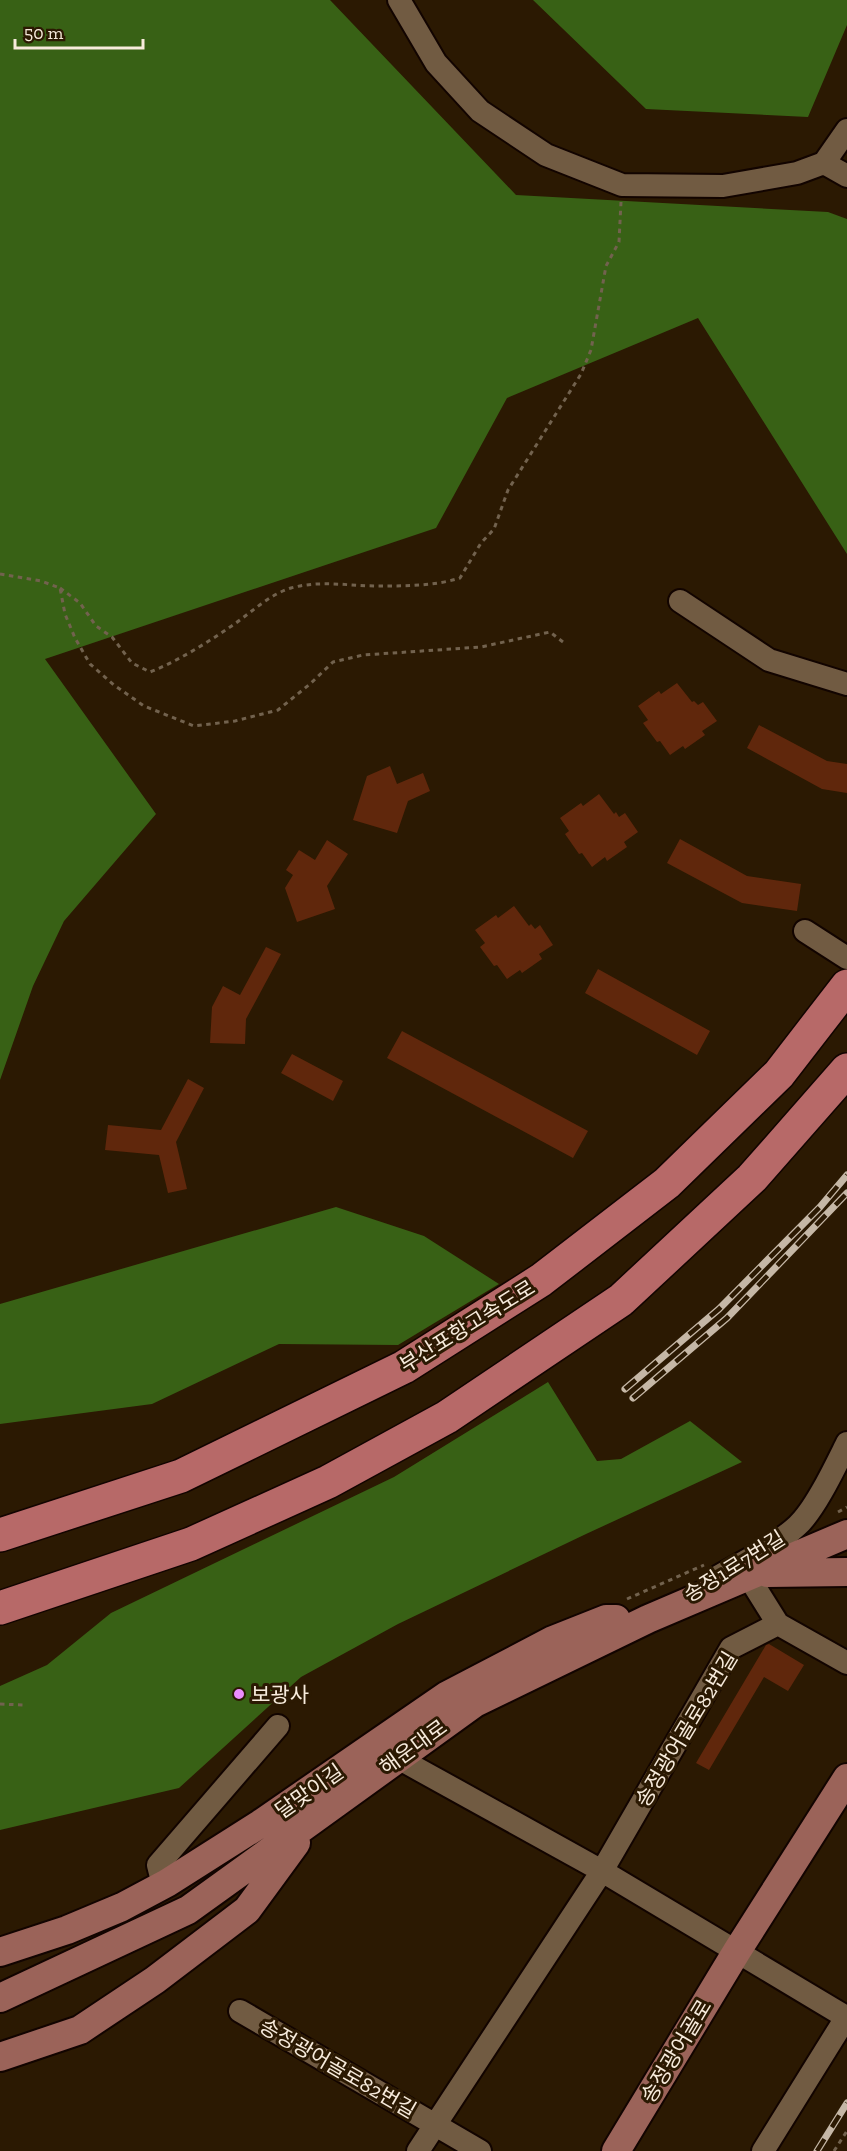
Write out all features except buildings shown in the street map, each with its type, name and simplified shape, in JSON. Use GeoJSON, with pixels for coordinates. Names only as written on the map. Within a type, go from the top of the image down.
{"type":"FeatureCollection","features":[{"type":"Feature","properties":{"kind":"highway","name":"부산포항고속도로"},"geometry":{"type":"LineString","coordinates":[[0,1535],[181,1476],[404,1366],[541,1280],[667,1183],[778,1074],[847,986]]}},
{"type":"Feature","properties":{"kind":"highway"},"geometry":{"type":"LineString","coordinates":[[0,1608],[192,1544],[328,1482],[447,1417],[621,1300],[752,1178],[847,1070]]}},
{"type":"Feature","properties":{"kind":"main road","name":"해운대로"},"geometry":{"type":"LineString","coordinates":[[0,1998],[188,1910],[475,1703],[648,1619],[847,1534]]}},
{"type":"Feature","properties":{"kind":"main road"},"geometry":{"type":"LineString","coordinates":[[751,1575],[847,1572]]}},
{"type":"Feature","properties":{"kind":"main road","name":"달맞이길"},"geometry":{"type":"LineString","coordinates":[[0,1952],[67,1930],[122,1907],[167,1883],[260,1824],[446,1696],[553,1640],[606,1619],[648,1619]]}},
{"type":"Feature","properties":{"kind":"main road","name":"송정광어골로"},"geometry":{"type":"LineString","coordinates":[[616,2151],[737,1951],[847,1778]]}},
{"type":"Feature","properties":{"kind":"main road","name":"달맞이길"},"geometry":{"type":"LineString","coordinates":[[0,2057],[80,2030],[155,1980],[247,1910],[312,1820]]}},
{"type":"Feature","properties":{"kind":"street"},"geometry":{"type":"LineString","coordinates":[[399,0],[436,63],[480,111],[546,155],[622,185],[723,186],[797,173],[824,163],[847,130]]}},
{"type":"Feature","properties":{"kind":"street"},"geometry":{"type":"LineString","coordinates":[[824,163],[847,176]]}},
{"type":"Feature","properties":{"kind":"street"},"geometry":{"type":"LineString","coordinates":[[681,601],[770,660],[847,684]]}},
{"type":"Feature","properties":{"kind":"street"},"geometry":{"type":"LineString","coordinates":[[805,931],[847,958]]}},
{"type":"Feature","properties":{"kind":"street","name":"송정1로7번길"},"geometry":{"type":"LineString","coordinates":[[648,1619],[780,1540],[799,1524],[834,1470],[847,1443]]}},
{"type":"Feature","properties":{"kind":"street"},"geometry":{"type":"LineString","coordinates":[[751,1575],[778,1624],[847,1663]]}},
{"type":"Feature","properties":{"kind":"street","name":"송정광어골로82번길"},"geometry":{"type":"LineString","coordinates":[[418,2151],[602,1871],[731,1648],[778,1624]]}},
{"type":"Feature","properties":{"kind":"street"},"geometry":{"type":"LineString","coordinates":[[167,1883],[158,1865],[278,1726]]}},
{"type":"Feature","properties":{"kind":"street"},"geometry":{"type":"LineString","coordinates":[[398,1758],[602,1871],[847,2016],[763,2151]]}},
{"type":"Feature","properties":{"kind":"street","name":"송정광어골로82번길"},"geometry":{"type":"LineString","coordinates":[[240,2011],[435,2125]]}},
{"type":"Feature","properties":{"kind":"street"},"geometry":{"type":"LineString","coordinates":[[435,2125],[480,2151]]}},
{"type":"Feature","properties":{"kind":"path"},"geometry":{"type":"LineString","coordinates":[[0,574],[40,581],[60,588],[80,603],[96,626],[112,638],[132,663],[150,672],[174,663],[272,597],[288,589],[307,584],[344,583],[377,586],[446,583],[460,578],[481,543],[494,529],[508,490],[581,374],[591,350],[606,266],[619,242],[622,185]]}},
{"type":"Feature","properties":{"kind":"path"},"geometry":{"type":"LineString","coordinates":[[60,588],[65,614],[90,664],[114,685],[144,706],[194,726],[235,721],[278,710],[333,662],[363,655],[481,647],[550,632],[563,642]]}},
{"type":"Feature","properties":{"kind":"path"},"geometry":{"type":"LineString","coordinates":[[0,1704],[23,1705]]}},
{"type":"Feature","properties":{"kind":"path"},"geometry":{"type":"LineString","coordinates":[[834,2151],[847,2131]]}},
{"type":"Feature","properties":{"kind":"green space"},"geometry":{"type":"Polygon","coordinates":[[[0,0],[330,0],[516,195],[828,212],[847,219],[847,554],[698,318],[507,398],[436,528],[45,659],[156,814],[64,921],[33,986],[0,1080],[0,0]]]}},
{"type":"Feature","properties":{"kind":"green space"},"geometry":{"type":"Polygon","coordinates":[[[533,0],[847,0],[847,25],[808,117],[646,109],[533,0]]]}},
{"type":"Feature","properties":{"kind":"green space"},"geometry":{"type":"Polygon","coordinates":[[[336,1207],[424,1236],[499,1284],[398,1345],[279,1344],[152,1404],[0,1424],[0,1304],[336,1207]]]}},
{"type":"Feature","properties":{"kind":"green space"},"geometry":{"type":"Polygon","coordinates":[[[548,1382],[597,1461],[621,1459],[690,1421],[742,1462],[398,1624],[301,1677],[179,1788],[0,1830],[0,1686],[47,1665],[111,1613],[394,1477],[548,1382]]]}},
{"type":"Feature","properties":{"kind":"railway"},"geometry":{"type":"LineString","coordinates":[[625,1389],[719,1309],[820,1207],[847,1175]]}},
{"type":"Feature","properties":{"kind":"railway"},"geometry":{"type":"LineString","coordinates":[[633,1398],[727,1318],[847,1193]]}},
{"type":"Feature","properties":{"kind":"railway"},"geometry":{"type":"LineString","coordinates":[[817,2151],[847,2103]]}},
{"type":"Feature","properties":{"kind":"place","name":"보광사"},"geometry":{"type":"Point","coordinates":[239,1694]}}]}
